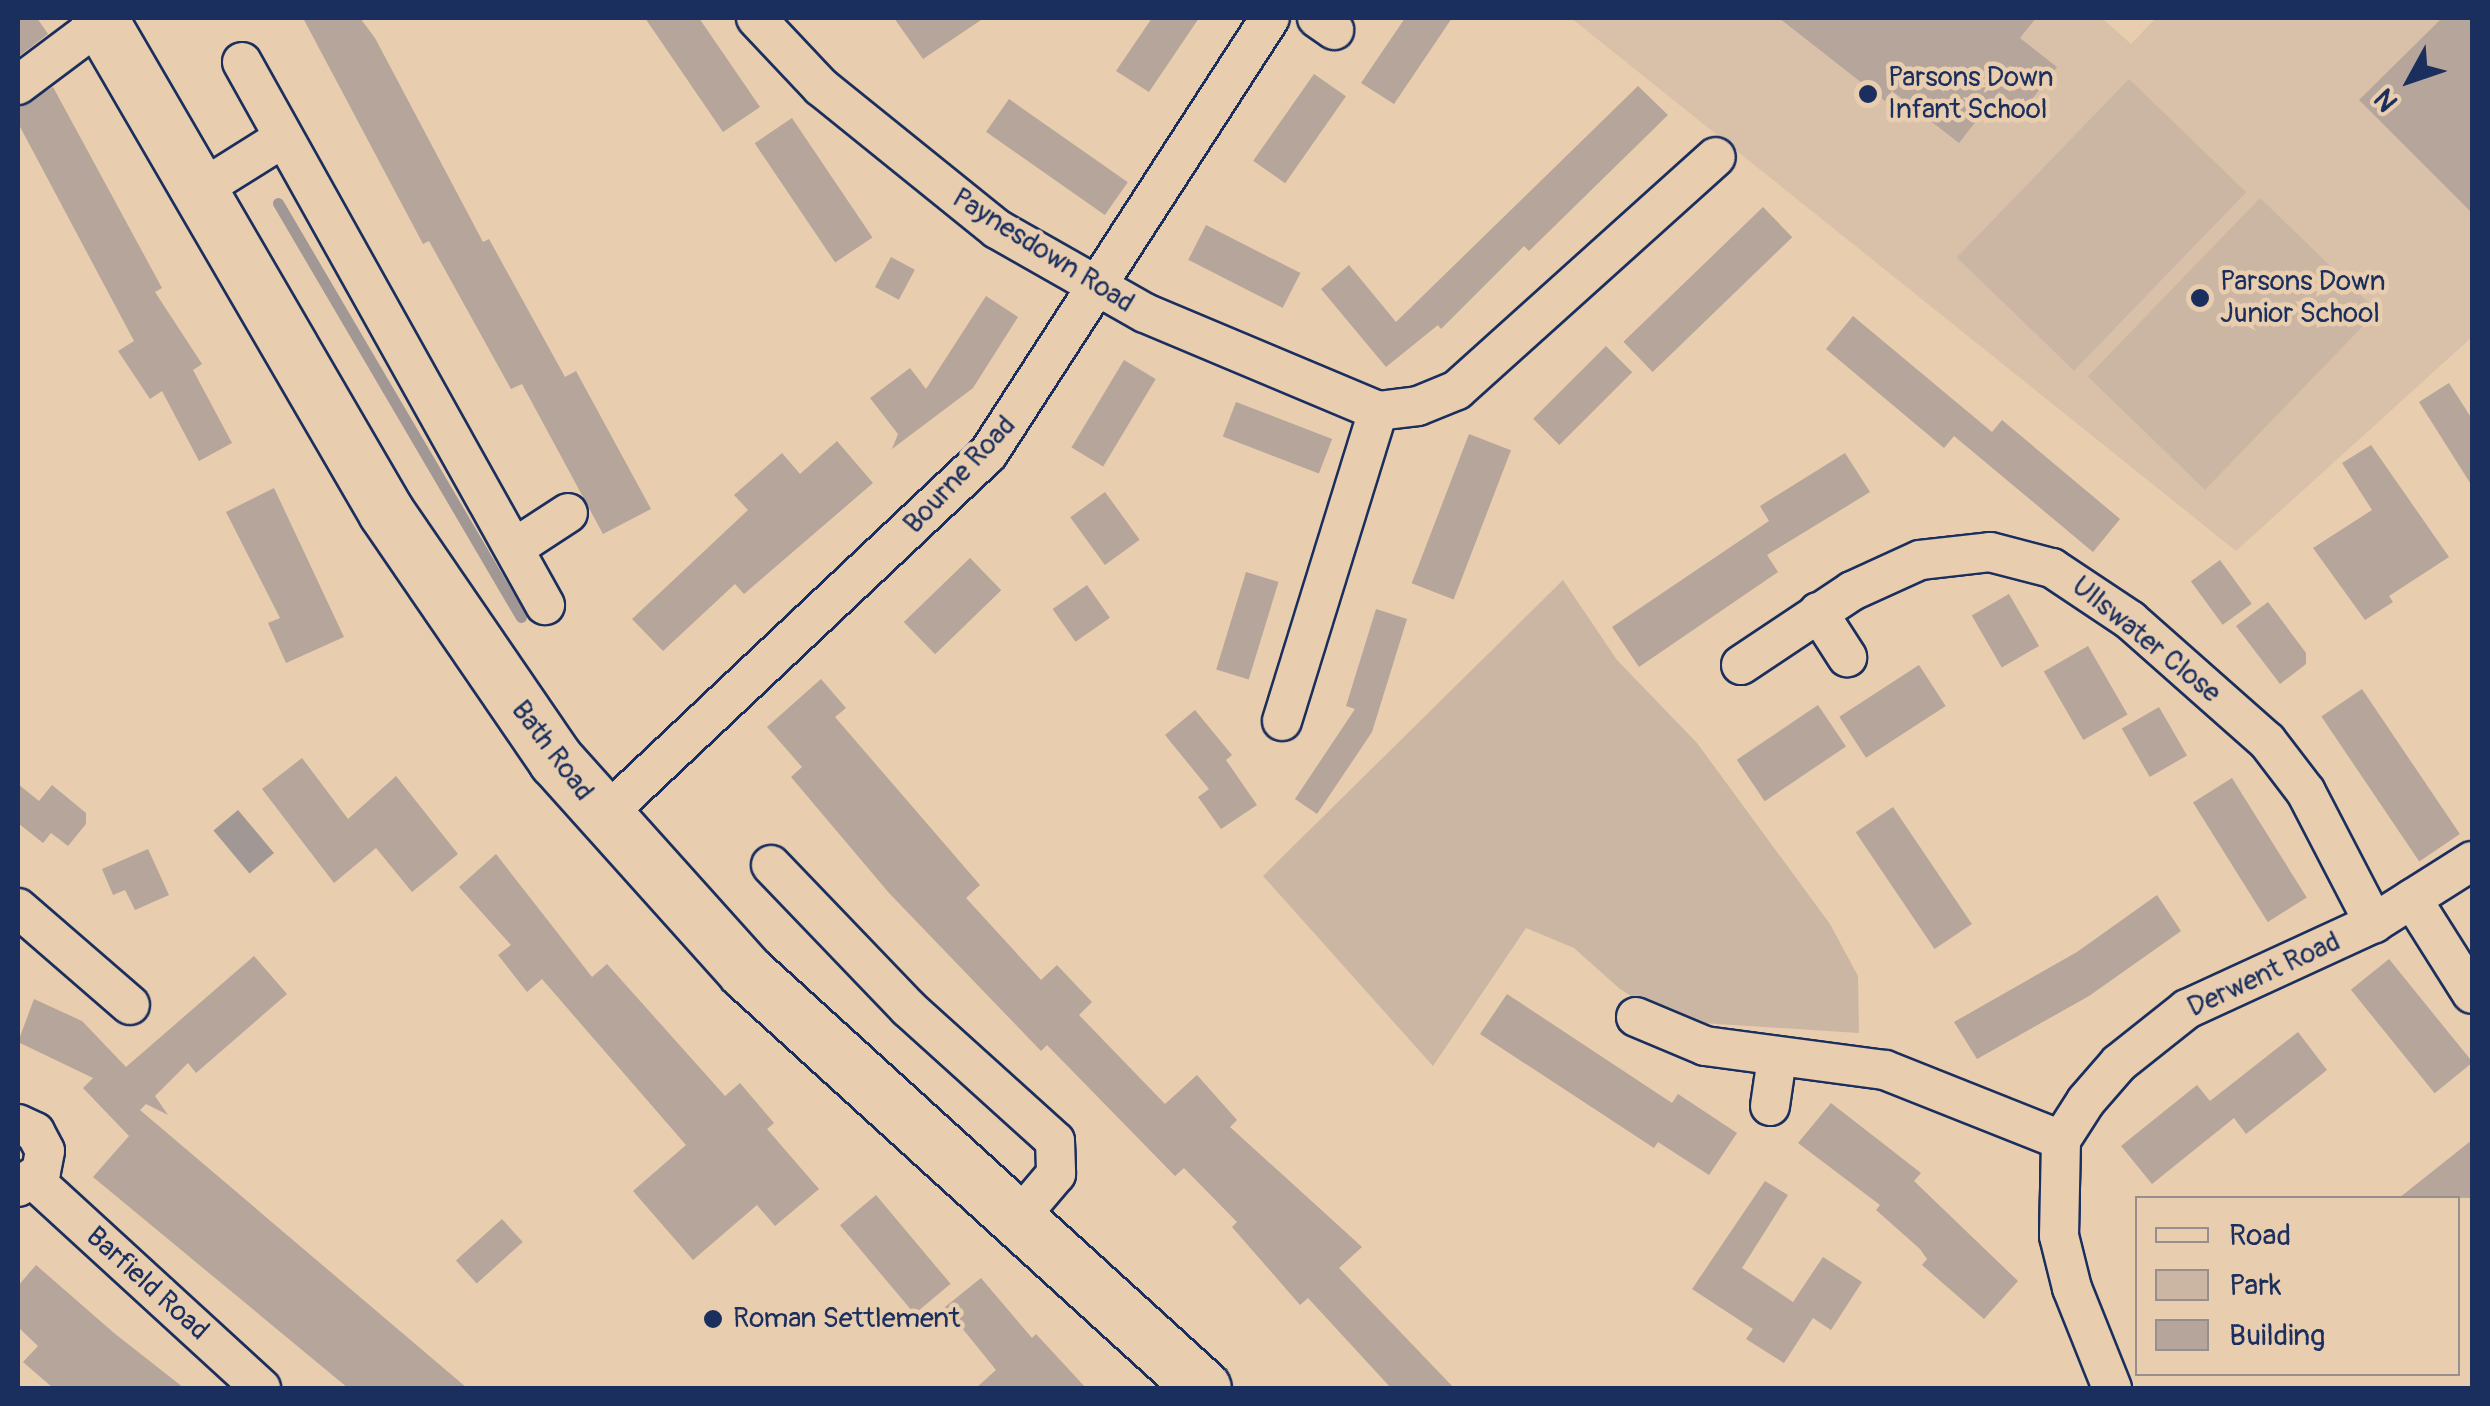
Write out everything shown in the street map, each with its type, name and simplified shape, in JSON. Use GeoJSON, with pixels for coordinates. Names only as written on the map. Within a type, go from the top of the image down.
{"type":"FeatureCollection","features":[{"type":"Feature","properties":{"kind":"main road","name":"Bath Road"},"geometry":{"type":"LineString","coordinates":[[100,20],[197,192],[474,647],[603,817],[745,971],[1203,1388]]}},
{"type":"Feature","properties":{"kind":"street","name":"Paynesdown Road"},"geometry":{"type":"LineString","coordinates":[[756,18],[820,87],[918,171],[997,230],[1100,288],[1378,411]]}},
{"type":"Feature","properties":{"kind":"street","name":"Bourne Road"},"geometry":{"type":"LineString","coordinates":[[603,817],[988,454],[1100,288],[1270,18]]}},
{"type":"Feature","properties":{"kind":"street"},"geometry":{"type":"LineString","coordinates":[[18,84],[100,20]]}},
{"type":"Feature","properties":{"kind":"street"},"geometry":{"type":"LineString","coordinates":[[242,62],[545,605]]}},
{"type":"Feature","properties":{"kind":"street"},"geometry":{"type":"LineString","coordinates":[[197,192],[283,138]]}},
{"type":"Feature","properties":{"kind":"street"},"geometry":{"type":"LineString","coordinates":[[1282,721],[1378,411],[1418,406],[1457,390],[1716,157]]}},
{"type":"Feature","properties":{"kind":"street"},"geometry":{"type":"LineString","coordinates":[[516,547],[568,514]]}},
{"type":"Feature","properties":{"kind":"street","name":"Ullswater Close"},"geometry":{"type":"LineString","coordinates":[[1741,665],[1818,612],[1891,569],[1961,552],[2017,558],[2086,585],[2267,741],[2306,792],[2374,923]]}},
{"type":"Feature","properties":{"kind":"street"},"geometry":{"type":"LineString","coordinates":[[1818,612],[1847,657]]}},
{"type":"Feature","properties":{"kind":"street","name":"Derwent Road"},"geometry":{"type":"LineString","coordinates":[[2061,1140],[2119,1063],[2187,1009],[2374,923],[2472,861]]}},
{"type":"Feature","properties":{"kind":"street"},"geometry":{"type":"LineString","coordinates":[[771,865],[908,1008],[1056,1141],[1056,1174],[1017,1220]]}},
{"type":"Feature","properties":{"kind":"street"},"geometry":{"type":"LineString","coordinates":[[2412,899],[2472,994]]}},
{"type":"Feature","properties":{"kind":"street"},"geometry":{"type":"LineString","coordinates":[[18,908],[130,1005]]}},
{"type":"Feature","properties":{"kind":"street"},"geometry":{"type":"LineString","coordinates":[[1636,1017],[1682,1040],[1777,1058],[1885,1070],[2061,1140],[2062,1259],[2112,1388]]}},
{"type":"Feature","properties":{"kind":"street"},"geometry":{"type":"LineString","coordinates":[[1770,1106],[1777,1058]]}},
{"type":"Feature","properties":{"kind":"street","name":"Barfield Road"},"geometry":{"type":"LineString","coordinates":[[18,1124],[35,1132],[46,1151],[26,1184],[261,1388]]}},
{"type":"Feature","properties":{"kind":"shaded area","name":"Parsons Down Junior School"},"geometry":{"type":"Polygon","coordinates":[[[1571,18],[2102,18],[2131,44],[2156,18],[2472,18],[2472,337],[2236,551],[1571,18]]]}},
{"type":"Feature","properties":{"kind":"shaded area"},"geometry":{"type":"Polygon","coordinates":[[[238,810],[274,853],[249,873],[213,831],[238,810]]]}},
{"type":"Feature","properties":{"kind":"green space"},"geometry":{"type":"Polygon","coordinates":[[[2129,79],[2246,192],[2074,371],[1957,257],[2129,79]]]}},
{"type":"Feature","properties":{"kind":"green space"},"geometry":{"type":"Polygon","coordinates":[[[2260,198],[2377,311],[2205,490],[2088,376],[2260,198]]]}},
{"type":"Feature","properties":{"kind":"green space"},"geometry":{"type":"Polygon","coordinates":[[[1563,580],[1617,660],[1697,743],[1830,924],[1858,976],[1859,1033],[1671,1021],[1620,989],[1574,948],[1526,928],[1433,1066],[1263,876],[1563,580]]]}},
{"type":"Feature","properties":{"kind":"building"},"geometry":{"type":"Polygon","coordinates":[[[18,18],[37,18],[48,34],[18,57],[18,18]]]}},
{"type":"Feature","properties":{"kind":"building"},"geometry":{"type":"Polygon","coordinates":[[[303,18],[360,18],[375,38],[483,242],[489,239],[565,377],[576,371],[651,509],[603,534],[522,384],[511,389],[429,241],[423,244],[303,18]]]}},
{"type":"Feature","properties":{"kind":"building"},"geometry":{"type":"Polygon","coordinates":[[[645,18],[699,18],[760,107],[723,132],[645,18]]]}},
{"type":"Feature","properties":{"kind":"building"},"geometry":{"type":"Polygon","coordinates":[[[894,18],[984,18],[923,59],[894,18]]]}},
{"type":"Feature","properties":{"kind":"building"},"geometry":{"type":"Polygon","coordinates":[[[1152,18],[1199,18],[1149,92],[1116,71],[1152,18]]]}},
{"type":"Feature","properties":{"kind":"building"},"geometry":{"type":"Polygon","coordinates":[[[1405,18],[1452,18],[1394,104],[1361,83],[1405,18]]]}},
{"type":"Feature","properties":{"kind":"building"},"geometry":{"type":"Polygon","coordinates":[[[1779,18],[2036,18],[2020,38],[2057,67],[2023,111],[1999,92],[1959,143],[1892,91],[1885,101],[1779,18]]]}},
{"type":"Feature","properties":{"kind":"building"},"geometry":{"type":"Polygon","coordinates":[[[2442,18],[2472,18],[2472,213],[2359,100],[2442,18]]]}},
{"type":"Feature","properties":{"kind":"building"},"geometry":{"type":"Polygon","coordinates":[[[1314,74],[1346,96],[1285,183],[1253,161],[1314,74]]]}},
{"type":"Feature","properties":{"kind":"building"},"geometry":{"type":"Polygon","coordinates":[[[1638,86],[1668,115],[1529,251],[1524,246],[1441,329],[1438,325],[1386,367],[1321,289],[1349,265],[1396,322],[1638,86]]]}},
{"type":"Feature","properties":{"kind":"building"},"geometry":{"type":"Polygon","coordinates":[[[53,87],[162,288],[155,292],[202,364],[193,370],[232,443],[199,461],[162,391],[150,399],[118,351],[134,341],[18,123],[18,107],[53,87]]]}},
{"type":"Feature","properties":{"kind":"building"},"geometry":{"type":"Polygon","coordinates":[[[1009,99],[1128,182],[1105,215],[986,132],[1009,99]]]}},
{"type":"Feature","properties":{"kind":"building"},"geometry":{"type":"Polygon","coordinates":[[[792,118],[873,237],[835,263],[755,143],[792,118]]]}},
{"type":"Feature","properties":{"kind":"building"},"geometry":{"type":"Polygon","coordinates":[[[1763,207],[1792,237],[1653,372],[1623,342],[1763,207]]]}},
{"type":"Feature","properties":{"kind":"building"},"geometry":{"type":"Polygon","coordinates":[[[1206,225],[1300,273],[1283,308],[1188,260],[1206,225]]]}},
{"type":"Feature","properties":{"kind":"building"},"geometry":{"type":"Polygon","coordinates":[[[891,257],[915,270],[899,300],[875,287],[891,257]]]}},
{"type":"Feature","properties":{"kind":"building"},"geometry":{"type":"Polygon","coordinates":[[[986,296],[1018,317],[973,388],[892,449],[898,434],[870,398],[910,368],[926,389],[986,296]]]}},
{"type":"Feature","properties":{"kind":"building"},"geometry":{"type":"Polygon","coordinates":[[[1853,316],[1992,432],[2002,420],[2120,519],[2093,552],[1954,436],[1944,448],[1826,349],[1853,316]]]}},
{"type":"Feature","properties":{"kind":"building"},"geometry":{"type":"Polygon","coordinates":[[[1606,346],[1632,372],[1559,445],[1533,419],[1606,346]]]}},
{"type":"Feature","properties":{"kind":"building"},"geometry":{"type":"Polygon","coordinates":[[[1124,360],[1156,379],[1103,466],[1071,447],[1124,360]]]}},
{"type":"Feature","properties":{"kind":"building"},"geometry":{"type":"Polygon","coordinates":[[[2449,383],[2472,419],[2472,486],[2419,402],[2449,383]]]}},
{"type":"Feature","properties":{"kind":"building"},"geometry":{"type":"Polygon","coordinates":[[[1236,402],[1332,439],[1319,473],[1223,437],[1236,402]]]}},
{"type":"Feature","properties":{"kind":"building"},"geometry":{"type":"Polygon","coordinates":[[[1469,434],[1511,450],[1454,599],[1412,583],[1469,434]]]}},
{"type":"Feature","properties":{"kind":"building"},"geometry":{"type":"Polygon","coordinates":[[[837,441],[873,483],[744,594],[735,584],[663,651],[632,619],[748,510],[734,495],[782,453],[800,474],[837,441]]]}},
{"type":"Feature","properties":{"kind":"building"},"geometry":{"type":"Polygon","coordinates":[[[2371,445],[2449,557],[2389,596],[2393,602],[2365,620],[2313,548],[2372,510],[2342,463],[2371,445]]]}},
{"type":"Feature","properties":{"kind":"building"},"geometry":{"type":"Polygon","coordinates":[[[1845,453],[1870,492],[1767,555],[1778,572],[1639,667],[1612,627],[1769,521],[1760,506],[1845,453]]]}},
{"type":"Feature","properties":{"kind":"building"},"geometry":{"type":"Polygon","coordinates":[[[274,488],[344,637],[286,663],[268,623],[280,618],[226,512],[274,488]]]}},
{"type":"Feature","properties":{"kind":"building"},"geometry":{"type":"Polygon","coordinates":[[[1105,492],[1140,540],[1105,565],[1070,517],[1105,492]]]}},
{"type":"Feature","properties":{"kind":"building"},"geometry":{"type":"Polygon","coordinates":[[[970,558],[1001,590],[935,654],[904,622],[970,558]]]}},
{"type":"Feature","properties":{"kind":"building"},"geometry":{"type":"Polygon","coordinates":[[[2220,560],[2252,604],[2223,625],[2191,581],[2220,560]]]}},
{"type":"Feature","properties":{"kind":"building"},"geometry":{"type":"Polygon","coordinates":[[[1246,572],[1279,582],[1249,679],[1216,670],[1246,572]]]}},
{"type":"Feature","properties":{"kind":"building"},"geometry":{"type":"Polygon","coordinates":[[[1087,585],[1110,618],[1076,642],[1053,609],[1087,585]]]}},
{"type":"Feature","properties":{"kind":"building"},"geometry":{"type":"Polygon","coordinates":[[[2009,594],[2039,646],[2002,667],[1972,616],[2009,594]]]}},
{"type":"Feature","properties":{"kind":"building"},"geometry":{"type":"Polygon","coordinates":[[[2268,602],[2306,653],[2306,664],[2280,684],[2236,626],[2268,602]]]}},
{"type":"Feature","properties":{"kind":"building"},"geometry":{"type":"Polygon","coordinates":[[[1376,609],[1407,619],[1372,732],[1317,814],[1295,799],[1355,709],[1346,706],[1376,609]]]}},
{"type":"Feature","properties":{"kind":"building"},"geometry":{"type":"Polygon","coordinates":[[[2088,646],[2128,714],[2083,740],[2044,672],[2088,646]]]}},
{"type":"Feature","properties":{"kind":"building"},"geometry":{"type":"Polygon","coordinates":[[[1919,665],[1946,706],[1866,758],[1839,717],[1919,665]]]}},
{"type":"Feature","properties":{"kind":"building"},"geometry":{"type":"Polygon","coordinates":[[[821,679],[846,708],[835,717],[980,885],[966,898],[1041,980],[1057,965],[1092,1002],[1079,1015],[1165,1104],[1197,1075],[1237,1120],[1230,1127],[1362,1247],[1339,1268],[1454,1388],[1391,1388],[1308,1298],[1300,1305],[1232,1227],[1237,1222],[1184,1168],[1175,1176],[1047,1045],[1041,1051],[889,893],[791,777],[802,767],[767,727],[821,679]]]}},
{"type":"Feature","properties":{"kind":"building"},"geometry":{"type":"Polygon","coordinates":[[[2362,689],[2460,834],[2419,861],[2321,716],[2362,689]]]}},
{"type":"Feature","properties":{"kind":"building"},"geometry":{"type":"Polygon","coordinates":[[[1818,705],[1846,746],[1765,801],[1737,760],[1818,705]]]}},
{"type":"Feature","properties":{"kind":"building"},"geometry":{"type":"Polygon","coordinates":[[[2159,707],[2187,755],[2150,777],[2122,728],[2159,707]]]}},
{"type":"Feature","properties":{"kind":"building"},"geometry":{"type":"Polygon","coordinates":[[[1195,710],[1232,755],[1226,760],[1257,805],[1221,829],[1198,797],[1209,789],[1165,735],[1195,710]]]}},
{"type":"Feature","properties":{"kind":"building"},"geometry":{"type":"Polygon","coordinates":[[[302,758],[348,819],[396,776],[458,854],[412,892],[376,848],[334,883],[262,789],[302,758]]]}},
{"type":"Feature","properties":{"kind":"building"},"geometry":{"type":"Polygon","coordinates":[[[2232,778],[2307,898],[2268,922],[2193,802],[2232,778]]]}},
{"type":"Feature","properties":{"kind":"building"},"geometry":{"type":"Polygon","coordinates":[[[18,784],[39,801],[52,785],[86,813],[86,824],[68,846],[51,833],[43,843],[18,823],[18,784]]]}},
{"type":"Feature","properties":{"kind":"building"},"geometry":{"type":"Polygon","coordinates":[[[1893,807],[1972,924],[1935,949],[1856,832],[1893,807]]]}},
{"type":"Feature","properties":{"kind":"building"},"geometry":{"type":"Polygon","coordinates":[[[148,849],[169,895],[135,910],[125,890],[113,895],[102,869],[148,849]]]}},
{"type":"Feature","properties":{"kind":"building"},"geometry":{"type":"Polygon","coordinates":[[[496,854],[592,977],[607,964],[725,1096],[740,1083],[774,1123],[767,1129],[819,1189],[775,1226],[757,1205],[693,1260],[633,1191],[686,1145],[542,979],[527,992],[498,955],[511,945],[459,887],[496,854]]]}},
{"type":"Feature","properties":{"kind":"building"},"geometry":{"type":"Polygon","coordinates":[[[2157,895],[2181,931],[2089,996],[1977,1059],[1954,1022],[2077,952],[2157,895]]]}},
{"type":"Feature","properties":{"kind":"building"},"geometry":{"type":"Polygon","coordinates":[[[254,956],[287,994],[196,1073],[188,1063],[155,1096],[168,1115],[146,1104],[140,1110],[467,1388],[348,1388],[93,1177],[129,1136],[83,1088],[93,1078],[18,1042],[34,999],[82,1021],[126,1067],[254,956]]]}},
{"type":"Feature","properties":{"kind":"building"},"geometry":{"type":"Polygon","coordinates":[[[2389,959],[2472,1061],[2435,1093],[2351,990],[2389,959]]]}},
{"type":"Feature","properties":{"kind":"building"},"geometry":{"type":"Polygon","coordinates":[[[1507,994],[1672,1103],[1678,1094],[1737,1133],[1709,1175],[1658,1142],[1654,1148],[1480,1034],[1507,994]]]}},
{"type":"Feature","properties":{"kind":"building"},"geometry":{"type":"Polygon","coordinates":[[[2298,1032],[2327,1070],[2246,1134],[2234,1118],[2152,1184],[2121,1146],[2197,1085],[2210,1101],[2298,1032]]]}},
{"type":"Feature","properties":{"kind":"building"},"geometry":{"type":"Polygon","coordinates":[[[1831,1103],[1921,1173],[1914,1181],[2018,1281],[1984,1319],[1922,1265],[1927,1259],[1920,1249],[1876,1210],[1880,1205],[1798,1143],[1831,1103]]]}},
{"type":"Feature","properties":{"kind":"building"},"geometry":{"type":"Polygon","coordinates":[[[2472,1140],[2472,1198],[2402,1196],[2472,1140]]]}},
{"type":"Feature","properties":{"kind":"building"},"geometry":{"type":"Polygon","coordinates":[[[1765,1181],[1788,1195],[1742,1268],[1793,1302],[1823,1257],[1862,1282],[1831,1330],[1813,1318],[1784,1363],[1746,1339],[1753,1329],[1692,1289],[1765,1181]]]}},
{"type":"Feature","properties":{"kind":"building"},"geometry":{"type":"Polygon","coordinates":[[[876,1195],[951,1284],[915,1314],[840,1225],[876,1195]]]}},
{"type":"Feature","properties":{"kind":"building"},"geometry":{"type":"Polygon","coordinates":[[[502,1219],[523,1242],[477,1284],[456,1260],[502,1219]]]}},
{"type":"Feature","properties":{"kind":"building"},"geometry":{"type":"Polygon","coordinates":[[[36,1265],[184,1388],[53,1388],[23,1362],[38,1346],[18,1327],[18,1286],[36,1265]]]}},
{"type":"Feature","properties":{"kind":"building"},"geometry":{"type":"Polygon","coordinates":[[[981,1278],[1032,1338],[1036,1334],[1086,1388],[976,1388],[996,1370],[945,1307],[981,1278]]]}},
{"type":"Feature","properties":{"kind":"waterway"},"geometry":{"type":"LineString","coordinates":[[278,203],[521,617]]}},
{"type":"Feature","properties":{"kind":"place","name":"Parsons Down Infant School"},"geometry":{"type":"Point","coordinates":[1868,94]}},
{"type":"Feature","properties":{"kind":"place","name":"Parsons Down Junior School"},"geometry":{"type":"Point","coordinates":[2200,298]}},
{"type":"Feature","properties":{"kind":"place","name":"Roman Settlement"},"geometry":{"type":"Point","coordinates":[713,1319]}}]}
